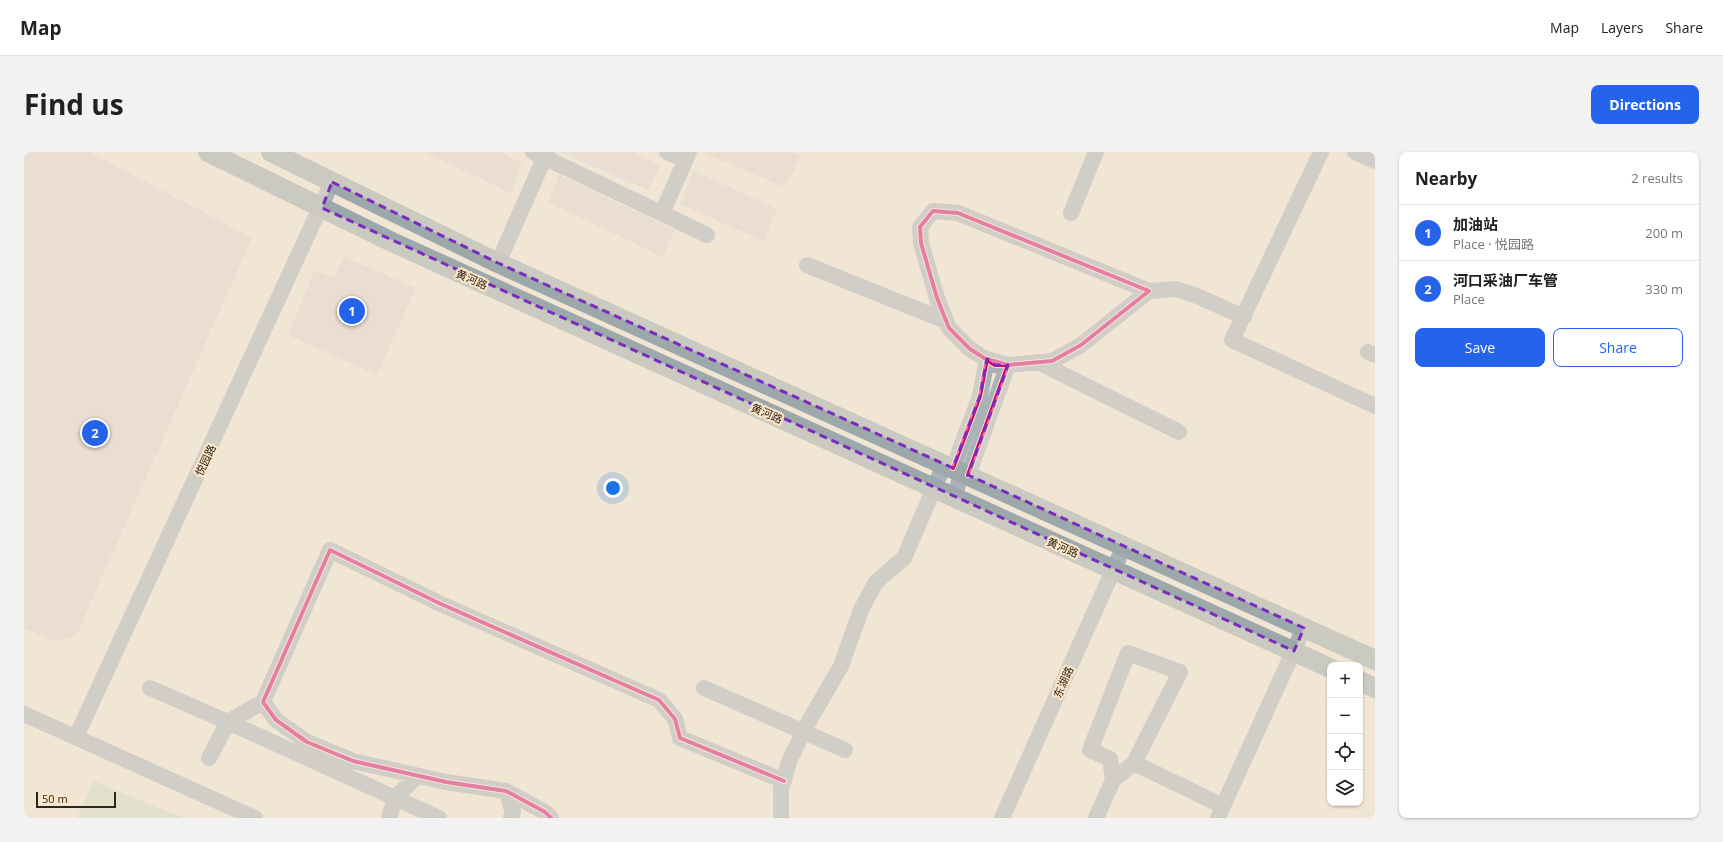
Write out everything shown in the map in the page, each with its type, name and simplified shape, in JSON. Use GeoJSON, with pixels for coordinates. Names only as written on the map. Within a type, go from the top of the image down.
{"type":"FeatureCollection","features":[{"type":"Feature","properties":{"kind":"main road","name":"黄河路"},"geometry":{"type":"LineString","coordinates":[[208,152],[406,249],[1327,667]]}},
{"type":"Feature","properties":{"kind":"main road"},"geometry":{"type":"LineString","coordinates":[[271,152],[498,263],[1375,660]]}},
{"type":"Feature","properties":{"kind":"main road"},"geometry":{"type":"LineString","coordinates":[[1363,682],[1375,688]]}},
{"type":"Feature","properties":{"kind":"street"},"geometry":{"type":"LineString","coordinates":[[662,213],[687,156],[667,152]]}},
{"type":"Feature","properties":{"kind":"street"},"geometry":{"type":"LineString","coordinates":[[1070,213],[1096,152]]}},
{"type":"Feature","properties":{"kind":"street"},"geometry":{"type":"LineString","coordinates":[[1321,152],[1232,340],[1375,406]]}},
{"type":"Feature","properties":{"kind":"street"},"geometry":{"type":"LineString","coordinates":[[1355,152],[1375,161]]}},
{"type":"Feature","properties":{"kind":"street"},"geometry":{"type":"LineString","coordinates":[[498,263],[542,154],[707,235]]}},
{"type":"Feature","properties":{"kind":"street","name":"悦园路"},"geometry":{"type":"LineString","coordinates":[[76,737],[322,208],[332,182]]}},
{"type":"Feature","properties":{"kind":"street"},"geometry":{"type":"LineString","coordinates":[[1149,291],[1081,345],[1052,361],[996,365],[970,349],[949,328],[937,298],[921,243],[920,227],[933,211],[958,213],[1149,291],[1176,289],[1197,296],[1244,316]]}},
{"type":"Feature","properties":{"kind":"street"},"geometry":{"type":"LineString","coordinates":[[807,265],[946,321]]}},
{"type":"Feature","properties":{"kind":"street"},"geometry":{"type":"LineString","coordinates":[[954,497],[957,470],[980,396],[987,359]]}},
{"type":"Feature","properties":{"kind":"street"},"geometry":{"type":"LineString","coordinates":[[1038,362],[1179,432]]}},
{"type":"Feature","properties":{"kind":"street"},"geometry":{"type":"LineString","coordinates":[[781,818],[781,789],[790,759],[841,666],[861,610],[876,582],[904,558],[934,488],[957,470],[1008,365]]}},
{"type":"Feature","properties":{"kind":"street","name":"东湖路"},"geometry":{"type":"LineString","coordinates":[[1002,818],[1124,546]]}},
{"type":"Feature","properties":{"kind":"street"},"geometry":{"type":"LineString","coordinates":[[209,758],[228,722],[263,702],[330,550],[448,607],[659,700],[675,719],[680,738],[784,781]]}},
{"type":"Feature","properties":{"kind":"street"},"geometry":{"type":"LineString","coordinates":[[1134,763],[1221,812],[1304,628]]}},
{"type":"Feature","properties":{"kind":"street"},"geometry":{"type":"LineString","coordinates":[[1096,818],[1113,780],[1134,763],[1180,672],[1128,653],[1090,750],[1110,759],[1113,780]]}},
{"type":"Feature","properties":{"kind":"street"},"geometry":{"type":"LineString","coordinates":[[150,688],[439,818]]}},
{"type":"Feature","properties":{"kind":"street"},"geometry":{"type":"LineString","coordinates":[[704,688],[845,750]]}},
{"type":"Feature","properties":{"kind":"street"},"geometry":{"type":"LineString","coordinates":[[263,702],[276,720],[307,742],[353,761],[446,782],[506,791],[548,815]]}},
{"type":"Feature","properties":{"kind":"street"},"geometry":{"type":"LineString","coordinates":[[24,714],[255,818]]}},
{"type":"Feature","properties":{"kind":"street"},"geometry":{"type":"LineString","coordinates":[[389,818],[396,798],[414,779]]}},
{"type":"Feature","properties":{"kind":"street"},"geometry":{"type":"LineString","coordinates":[[506,791],[513,812],[511,818]]}},
{"type":"Feature","properties":{"kind":"street"},"geometry":{"type":"LineString","coordinates":[[527,818],[548,815]]}},
{"type":"Feature","properties":{"kind":"highlighted area"},"geometry":{"type":"Polygon","coordinates":[[[332,182],[498,263],[953,468],[980,396],[987,359],[995,365],[1008,365],[968,475],[1304,628],[1294,651],[322,208],[332,182]]]}},
{"type":"Feature","properties":{"kind":"green space"},"geometry":{"type":"Polygon","coordinates":[[[94,781],[183,818],[77,818],[94,781]]]}},
{"type":"Feature","properties":{"kind":"building"},"geometry":{"type":"Polygon","coordinates":[[[24,152],[89,152],[252,238],[76,636],[53,641],[24,628],[24,152]]]}},
{"type":"Feature","properties":{"kind":"building"},"geometry":{"type":"Polygon","coordinates":[[[424,152],[499,152],[522,163],[511,193],[424,152]]]}},
{"type":"Feature","properties":{"kind":"building"},"geometry":{"type":"Polygon","coordinates":[[[561,152],[633,152],[660,166],[648,190],[561,152]]]}},
{"type":"Feature","properties":{"kind":"building"},"geometry":{"type":"Polygon","coordinates":[[[701,152],[792,152],[801,156],[785,187],[701,152]]]}},
{"type":"Feature","properties":{"kind":"building"},"geometry":{"type":"Polygon","coordinates":[[[694,171],[777,209],[764,241],[680,204],[694,171]]]}},
{"type":"Feature","properties":{"kind":"building"},"geometry":{"type":"Polygon","coordinates":[[[559,175],[675,230],[663,257],[548,202],[559,175]]]}},
{"type":"Feature","properties":{"kind":"building"},"geometry":{"type":"Polygon","coordinates":[[[344,257],[416,288],[377,375],[288,335],[315,270],[334,278],[344,257]]]}},
{"type":"Feature","properties":{"kind":"cycle path"},"geometry":{"type":"LineString","coordinates":[[953,468],[980,396],[987,359],[1008,365],[995,365],[970,349],[949,328],[937,298],[921,243],[920,227],[933,211],[958,213],[1149,291],[1081,345],[1052,361],[1008,365],[968,475]]}},
{"type":"Feature","properties":{"kind":"cycle path"},"geometry":{"type":"LineString","coordinates":[[551,818],[545,812],[506,791],[446,782],[353,761],[307,742],[276,720],[263,702],[330,550],[441,604],[659,700],[675,719],[680,738],[784,781]]}},
{"type":"Feature","properties":{"kind":"place","name":"加油站"},"geometry":{"type":"Point","coordinates":[352,311]}},
{"type":"Feature","properties":{"kind":"place","name":"河口采油厂车管"},"geometry":{"type":"Point","coordinates":[95,433]}}]}
